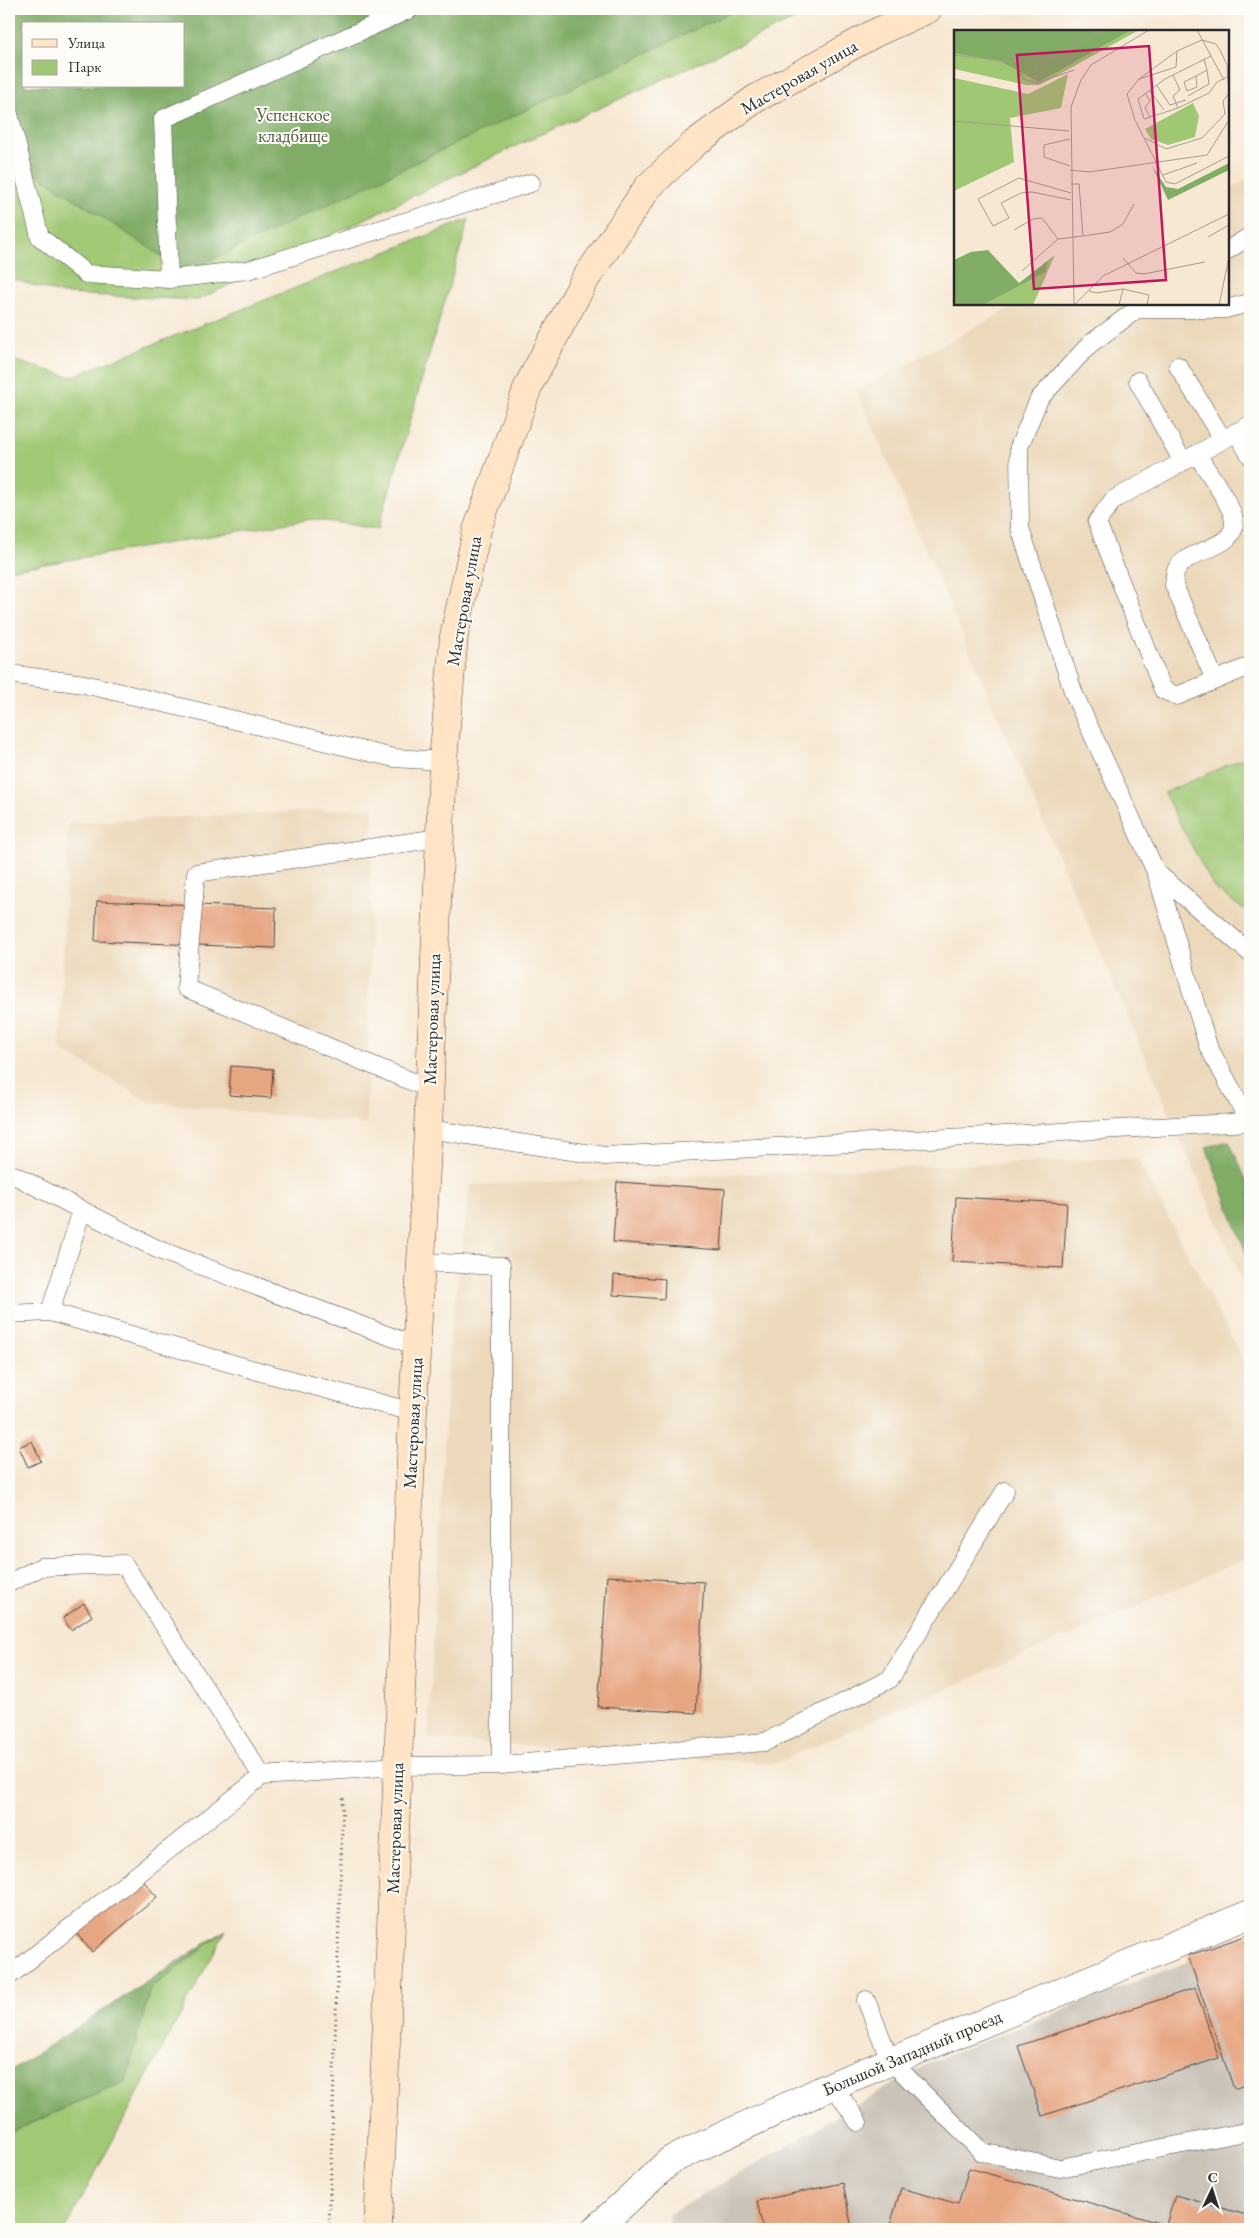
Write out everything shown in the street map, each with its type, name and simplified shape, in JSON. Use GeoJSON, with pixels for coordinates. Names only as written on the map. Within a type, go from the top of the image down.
{"type":"FeatureCollection","features":[{"type":"Feature","properties":{"kind":"main road","name":"Мастеровая улица"},"geometry":{"type":"LineString","coordinates":[[378,2229],[416,1346],[430,1089],[442,761],[454,636],[477,530],[529,384],[584,281],[648,187],[696,143],[755,99],[875,34],[928,9]]}},
{"type":"Feature","properties":{"kind":"street","name":"Большой Западный проезд"},"geometry":{"type":"LineString","coordinates":[[596,2229],[671,2160],[833,2084],[1250,1914]]}},
{"type":"Feature","properties":{"kind":"lane"},"geometry":{"type":"LineString","coordinates":[[169,280],[163,120],[410,9]]}},
{"type":"Feature","properties":{"kind":"lane"},"geometry":{"type":"LineString","coordinates":[[9,114],[40,236],[86,274],[169,280],[248,270],[531,183]]}},
{"type":"Feature","properties":{"kind":"lane"},"geometry":{"type":"LineString","coordinates":[[1229,249],[1250,236]]}},
{"type":"Feature","properties":{"kind":"lane"},"geometry":{"type":"LineString","coordinates":[[428,1129],[605,1156],[1250,1123],[1208,1046],[1156,872],[1074,694],[1020,528],[1019,446],[1039,399],[1090,344],[1140,306],[1224,310],[1250,303]]}},
{"type":"Feature","properties":{"kind":"lane"},"geometry":{"type":"LineString","coordinates":[[1178,366],[1236,432],[1250,455]]}},
{"type":"Feature","properties":{"kind":"lane"},"geometry":{"type":"LineString","coordinates":[[1138,381],[1190,458],[1232,514],[1233,529],[1225,542],[1185,559],[1175,570],[1174,585],[1215,680]]}},
{"type":"Feature","properties":{"kind":"lane"},"geometry":{"type":"LineString","coordinates":[[1236,432],[1112,500],[1097,522],[1163,690],[1177,696],[1250,666]]}},
{"type":"Feature","properties":{"kind":"lane"},"geometry":{"type":"LineString","coordinates":[[9,674],[84,684],[394,758],[442,761]]}},
{"type":"Feature","properties":{"kind":"lane"},"geometry":{"type":"LineString","coordinates":[[430,1089],[186,988],[196,873],[440,838]]}},
{"type":"Feature","properties":{"kind":"lane"},"geometry":{"type":"LineString","coordinates":[[1156,872],[1250,953]]}},
{"type":"Feature","properties":{"kind":"lane"},"geometry":{"type":"LineString","coordinates":[[9,1175],[14,1175],[159,1250],[416,1346]]}},
{"type":"Feature","properties":{"kind":"lane"},"geometry":{"type":"LineString","coordinates":[[50,1312],[82,1210]]}},
{"type":"Feature","properties":{"kind":"lane"},"geometry":{"type":"LineString","coordinates":[[422,1262],[500,1266],[501,1765]]}},
{"type":"Feature","properties":{"kind":"lane"},"geometry":{"type":"LineString","coordinates":[[9,1314],[50,1312],[265,1373],[413,1412]]}},
{"type":"Feature","properties":{"kind":"lane"},"geometry":{"type":"LineString","coordinates":[[9,1976],[262,1776],[398,1766],[501,1765],[765,1742],[890,1679],[1006,1491]]}},
{"type":"Feature","properties":{"kind":"lane"},"geometry":{"type":"LineString","coordinates":[[9,1583],[42,1566],[124,1564],[262,1776]]}},
{"type":"Feature","properties":{"kind":"lane"},"geometry":{"type":"LineString","coordinates":[[866,2000],[890,2060],[982,2152],[1060,2168],[1250,2131]]}},
{"type":"Feature","properties":{"kind":"lane"},"geometry":{"type":"LineString","coordinates":[[833,2084],[858,2122]]}},
{"type":"Feature","properties":{"kind":"path"},"geometry":{"type":"LineString","coordinates":[[329,2229],[344,1770]]}},
{"type":"Feature","properties":{"kind":"shaded area"},"geometry":{"type":"Polygon","coordinates":[[[1250,178],[1250,1299],[857,391],[1016,305],[1229,305],[1229,189],[1250,178]]]}},
{"type":"Feature","properties":{"kind":"shaded area"},"geometry":{"type":"Polygon","coordinates":[[[373,808],[366,1124],[149,1102],[60,1049],[68,823],[373,808]]]}},
{"type":"Feature","properties":{"kind":"shaded area"},"geometry":{"type":"Polygon","coordinates":[[[1137,1158],[1250,1373],[1250,1557],[773,1764],[428,1739],[450,1337],[470,1185],[1137,1158]]]}},
{"type":"Feature","properties":{"kind":"shaded area"},"geometry":{"type":"Polygon","coordinates":[[[1250,1937],[1250,2229],[670,2229],[668,2215],[931,2062],[1250,1937]]]}},
{"type":"Feature","properties":{"kind":"green space","name":"Успенское кладбище"},"geometry":{"type":"Polygon","coordinates":[[[9,9],[818,9],[518,145],[198,300],[63,294],[9,278],[9,9]]]}},
{"type":"Feature","properties":{"kind":"green space","name":"Успенское кладбище"},"geometry":{"type":"Polygon","coordinates":[[[9,9],[738,9],[186,272],[9,156],[9,9]]]}},
{"type":"Feature","properties":{"kind":"green space"},"geometry":{"type":"Polygon","coordinates":[[[469,219],[378,529],[312,519],[9,570],[9,359],[71,377],[469,219]]]}},
{"type":"Feature","properties":{"kind":"green space"},"geometry":{"type":"Polygon","coordinates":[[[1250,755],[1250,914],[1214,888],[1164,793],[1250,755]]]}},
{"type":"Feature","properties":{"kind":"green space"},"geometry":{"type":"Polygon","coordinates":[[[1229,1141],[1250,1189],[1250,1263],[1206,1147],[1229,1141]]]}},
{"type":"Feature","properties":{"kind":"green space"},"geometry":{"type":"Polygon","coordinates":[[[226,1930],[65,2229],[9,2229],[9,2133],[126,2081],[150,1989],[226,1930]]]}},
{"type":"Feature","properties":{"kind":"green space"},"geometry":{"type":"Polygon","coordinates":[[[226,1930],[150,1989],[126,2081],[9,2133],[9,2072],[226,1930]]]}},
{"type":"Feature","properties":{"kind":"building"},"geometry":{"type":"Polygon","coordinates":[[[97,901],[276,908],[275,948],[95,941],[97,901]]]}},
{"type":"Feature","properties":{"kind":"building"},"geometry":{"type":"Polygon","coordinates":[[[231,1066],[273,1069],[271,1098],[229,1095],[231,1066]]]}},
{"type":"Feature","properties":{"kind":"building"},"geometry":{"type":"Polygon","coordinates":[[[617,1182],[725,1189],[721,1250],[613,1242],[617,1182]]]}},
{"type":"Feature","properties":{"kind":"building"},"geometry":{"type":"Polygon","coordinates":[[[956,1197],[1067,1203],[1063,1268],[952,1262],[956,1197]]]}},
{"type":"Feature","properties":{"kind":"building"},"geometry":{"type":"Polygon","coordinates":[[[614,1275],[665,1279],[664,1299],[613,1295],[614,1275]]]}},
{"type":"Feature","properties":{"kind":"building"},"geometry":{"type":"Polygon","coordinates":[[[32,1441],[41,1461],[28,1467],[19,1447],[32,1441]]]}},
{"type":"Feature","properties":{"kind":"building"},"geometry":{"type":"Polygon","coordinates":[[[607,1576],[704,1582],[696,1713],[598,1707],[607,1576]]]}},
{"type":"Feature","properties":{"kind":"building"},"geometry":{"type":"Polygon","coordinates":[[[84,1603],[92,1616],[71,1630],[63,1618],[84,1603]]]}},
{"type":"Feature","properties":{"kind":"building"},"geometry":{"type":"Polygon","coordinates":[[[141,1878],[157,1897],[92,1952],[76,1933],[141,1878]]]}},
{"type":"Feature","properties":{"kind":"building"},"geometry":{"type":"Polygon","coordinates":[[[1250,1934],[1250,2083],[1234,2089],[1188,1956],[1250,1934]]]}},
{"type":"Feature","properties":{"kind":"building"},"geometry":{"type":"Polygon","coordinates":[[[1195,1988],[1219,2058],[1042,2116],[1018,2046],[1195,1988]]]}},
{"type":"Feature","properties":{"kind":"building"},"geometry":{"type":"Polygon","coordinates":[[[969,2168],[1166,2225],[1175,2195],[1250,2216],[1250,2229],[889,2229],[901,2188],[958,2204],[969,2168]]]}},
{"type":"Feature","properties":{"kind":"building"},"geometry":{"type":"Polygon","coordinates":[[[843,2183],[852,2229],[763,2229],[757,2201],[843,2183]]]}}]}
